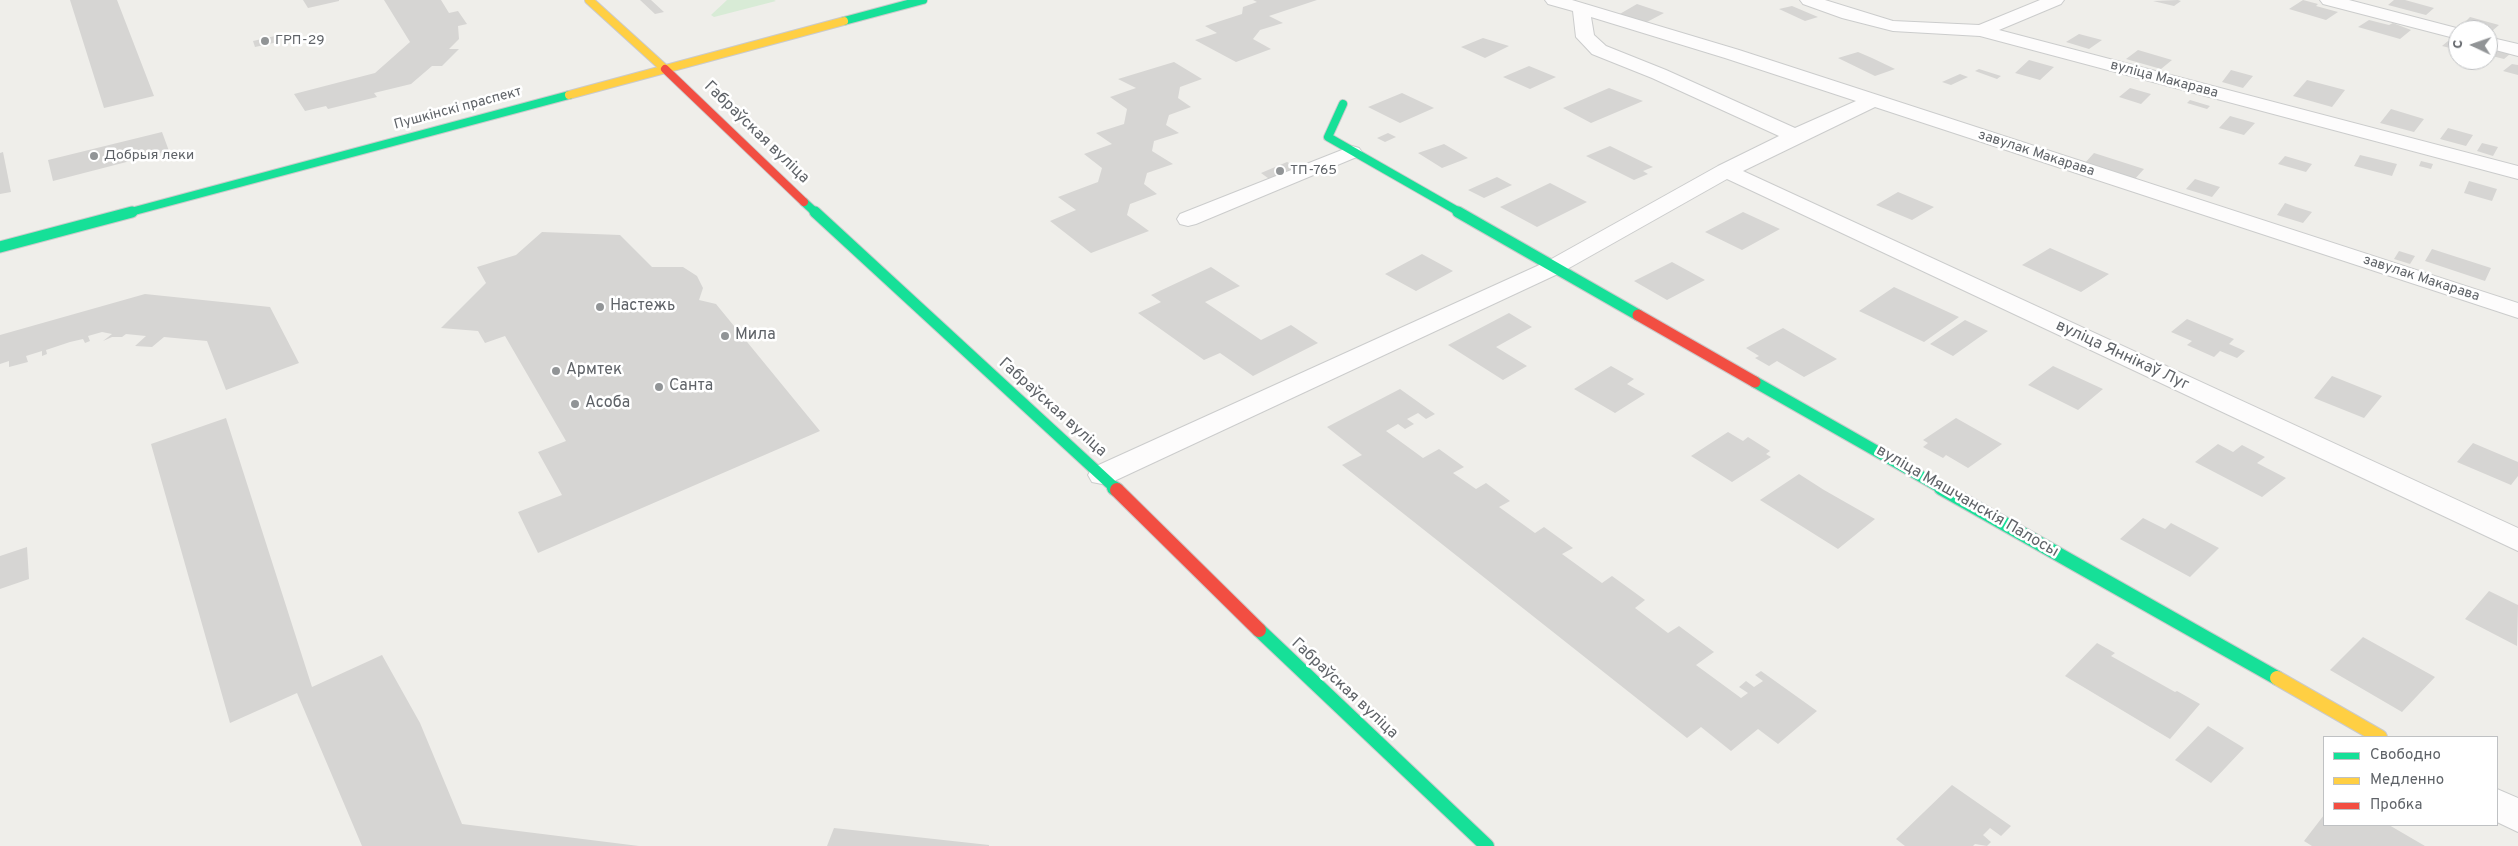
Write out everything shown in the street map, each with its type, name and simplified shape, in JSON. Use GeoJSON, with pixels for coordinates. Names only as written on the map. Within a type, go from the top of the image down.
{"type":"FeatureCollection","features":[{"type":"Feature","properties":{"kind":"main road","name":"Габраўская вуліца"},"geometry":{"type":"LineString","coordinates":[[589,0],[1070,448],[1102,475],[1272,644],[1488,846]]}},
{"type":"Feature","properties":{"kind":"main road","name":"Пушкінскі праспект"},"geometry":{"type":"LineString","coordinates":[[0,247],[923,0]]}},
{"type":"Feature","properties":{"kind":"main road","name":"вуліца Мяшчанскія Палосы"},"geometry":{"type":"LineString","coordinates":[[1343,104],[1328,137],[1352,152],[2378,736]]}},
{"type":"Feature","properties":{"kind":"street","name":"завулак Макарава"},"geometry":{"type":"LineString","coordinates":[[1554,0],[1732,54],[2518,311]]}},
{"type":"Feature","properties":{"kind":"street","name":"вуліца Макарава"},"geometry":{"type":"LineString","coordinates":[[1809,0],[1848,14],[1893,26],[1981,31],[2518,173]]}},
{"type":"Feature","properties":{"kind":"street"},"geometry":{"type":"LineString","coordinates":[[1981,31],[2055,0]]}},
{"type":"Feature","properties":{"kind":"street"},"geometry":{"type":"LineString","coordinates":[[2329,0],[2448,31]]}},
{"type":"Feature","properties":{"kind":"street"},"geometry":{"type":"LineString","coordinates":[[1581,9],[1585,37],[1599,50],[1659,74],[1795,136]]}},
{"type":"Feature","properties":{"kind":"street"},"geometry":{"type":"LineString","coordinates":[[2498,45],[2518,50]]}},
{"type":"Feature","properties":{"kind":"street"},"geometry":{"type":"LineString","coordinates":[[1102,475],[1554,267],[1726,171],[1795,136],[1873,101]]}},
{"type":"Feature","properties":{"kind":"street"},"geometry":{"type":"LineString","coordinates":[[1188,219],[1352,152]]}},
{"type":"Feature","properties":{"kind":"street","name":"вуліца Яннікаў Луг"},"geometry":{"type":"LineString","coordinates":[[1726,171],[2518,540]]}},
{"type":"Feature","properties":{"kind":"street"},"geometry":{"type":"LineString","coordinates":[[2498,805],[2518,816]]}},
{"type":"Feature","properties":{"kind":"green space"},"geometry":{"type":"Polygon","coordinates":[[[727,0],[776,1],[714,17],[711,15],[727,0]]]}},
{"type":"Feature","properties":{"kind":"building"},"geometry":{"type":"Polygon","coordinates":[[[70,0],[117,0],[154,96],[104,108],[70,0]]]}},
{"type":"Feature","properties":{"kind":"building"},"geometry":{"type":"Polygon","coordinates":[[[303,0],[339,0],[339,1],[308,8],[303,0]]]}},
{"type":"Feature","properties":{"kind":"building"},"geometry":{"type":"Polygon","coordinates":[[[384,0],[441,0],[449,13],[458,11],[467,24],[458,26],[459,39],[449,49],[459,49],[442,66],[432,66],[411,84],[374,93],[377,97],[328,109],[326,106],[305,111],[294,94],[375,73],[410,42],[384,0]]]}},
{"type":"Feature","properties":{"kind":"building"},"geometry":{"type":"Polygon","coordinates":[[[640,0],[651,0],[664,12],[655,14],[640,0]]]}},
{"type":"Feature","properties":{"kind":"building"},"geometry":{"type":"Polygon","coordinates":[[[1253,0],[1317,0],[1269,16],[1283,23],[1260,30],[1253,39],[1271,49],[1236,62],[1195,40],[1217,33],[1205,26],[1242,14],[1243,7],[1257,2],[1253,0]]]}},
{"type":"Feature","properties":{"kind":"building"},"geometry":{"type":"Polygon","coordinates":[[[2303,0],[2338,12],[2326,20],[2289,9],[2303,0]]]}},
{"type":"Feature","properties":{"kind":"building"},"geometry":{"type":"Polygon","coordinates":[[[2394,0],[2405,0],[2434,8],[2426,15],[2388,5],[2394,0]]]}},
{"type":"Feature","properties":{"kind":"building"},"geometry":{"type":"Polygon","coordinates":[[[2153,1],[2181,1],[2174,6],[2153,1]]]}},
{"type":"Feature","properties":{"kind":"building"},"geometry":{"type":"Polygon","coordinates":[[[1637,4],[1664,13],[1645,23],[1618,15],[1637,4]]]}},
{"type":"Feature","properties":{"kind":"building"},"geometry":{"type":"Polygon","coordinates":[[[1792,6],[1818,17],[1805,21],[1779,9],[1792,6]]]}},
{"type":"Feature","properties":{"kind":"building"},"geometry":{"type":"Polygon","coordinates":[[[2470,17],[2481,20],[2467,20],[2470,17]]]}},
{"type":"Feature","properties":{"kind":"building"},"geometry":{"type":"Polygon","coordinates":[[[2369,20],[2389,25],[2393,23],[2411,30],[2400,39],[2358,27],[2369,20]]]}},
{"type":"Feature","properties":{"kind":"building"},"geometry":{"type":"Polygon","coordinates":[[[2079,34],[2102,40],[2089,49],[2066,42],[2079,34]]]}},
{"type":"Feature","properties":{"kind":"building","name":"ГРП-29"},"geometry":{"type":"Polygon","coordinates":[[[275,36],[278,42],[255,47],[253,41],[275,36]]]}},
{"type":"Feature","properties":{"kind":"building"},"geometry":{"type":"Polygon","coordinates":[[[1483,38],[1509,46],[1485,58],[1461,47],[1483,38]]]}},
{"type":"Feature","properties":{"kind":"building"},"geometry":{"type":"Polygon","coordinates":[[[2448,41],[2448,48],[2442,46],[2448,41]]]}},
{"type":"Feature","properties":{"kind":"building"},"geometry":{"type":"Polygon","coordinates":[[[2138,50],[2172,60],[2161,69],[2126,59],[2138,50]]]}},
{"type":"Feature","properties":{"kind":"building"},"geometry":{"type":"Polygon","coordinates":[[[2498,51],[2510,54],[2504,59],[2498,58],[2498,51]]]}},
{"type":"Feature","properties":{"kind":"building"},"geometry":{"type":"Polygon","coordinates":[[[1858,52],[1895,69],[1875,76],[1838,58],[1858,52]]]}},
{"type":"Feature","properties":{"kind":"building"},"geometry":{"type":"Polygon","coordinates":[[[2029,60],[2054,67],[2040,80],[2015,73],[2029,60]]]}},
{"type":"Feature","properties":{"kind":"building"},"geometry":{"type":"Polygon","coordinates":[[[1174,62],[1202,79],[1180,87],[1178,98],[1191,107],[1169,115],[1166,125],[1179,133],[1154,141],[1152,151],[1173,164],[1147,173],[1144,184],[1157,194],[1130,204],[1127,215],[1149,231],[1091,253],[1050,221],[1076,210],[1058,197],[1098,182],[1102,168],[1084,154],[1112,144],[1096,133],[1124,124],[1127,109],[1110,97],[1136,88],[1118,79],[1174,62]]]}},
{"type":"Feature","properties":{"kind":"building"},"geometry":{"type":"Polygon","coordinates":[[[2512,64],[2518,65],[2518,75],[2503,71],[2512,64]]]}},
{"type":"Feature","properties":{"kind":"building"},"geometry":{"type":"Polygon","coordinates":[[[1529,66],[1556,77],[1530,89],[1503,77],[1529,66]]]}},
{"type":"Feature","properties":{"kind":"building"},"geometry":{"type":"Polygon","coordinates":[[[1979,69],[2001,76],[1997,79],[1975,71],[1979,69]]]}},
{"type":"Feature","properties":{"kind":"building"},"geometry":{"type":"Polygon","coordinates":[[[2231,70],[2253,76],[2243,88],[2222,82],[2231,70]]]}},
{"type":"Feature","properties":{"kind":"building"},"geometry":{"type":"Polygon","coordinates":[[[1960,74],[1968,77],[1951,85],[1942,82],[1960,74]]]}},
{"type":"Feature","properties":{"kind":"building"},"geometry":{"type":"Polygon","coordinates":[[[2307,80],[2345,90],[2332,107],[2293,96],[2307,80]]]}},
{"type":"Feature","properties":{"kind":"building"},"geometry":{"type":"Polygon","coordinates":[[[1609,88],[1643,101],[1591,123],[1563,108],[1609,88]]]}},
{"type":"Feature","properties":{"kind":"building"},"geometry":{"type":"Polygon","coordinates":[[[2130,88],[2151,94],[2141,104],[2119,97],[2130,88]]]}},
{"type":"Feature","properties":{"kind":"building"},"geometry":{"type":"Polygon","coordinates":[[[1402,93],[1434,108],[1400,123],[1368,107],[1402,93]]]}},
{"type":"Feature","properties":{"kind":"building"},"geometry":{"type":"Polygon","coordinates":[[[2190,100],[2210,106],[2207,109],[2187,103],[2190,100]]]}},
{"type":"Feature","properties":{"kind":"building"},"geometry":{"type":"Polygon","coordinates":[[[2391,109],[2424,119],[2414,132],[2380,123],[2391,109]]]}},
{"type":"Feature","properties":{"kind":"building"},"geometry":{"type":"Polygon","coordinates":[[[2230,116],[2255,123],[2244,135],[2219,128],[2230,116]]]}},
{"type":"Feature","properties":{"kind":"building"},"geometry":{"type":"Polygon","coordinates":[[[2448,128],[2473,135],[2466,146],[2440,139],[2448,128]]]}},
{"type":"Feature","properties":{"kind":"building"},"geometry":{"type":"Polygon","coordinates":[[[162,132],[169,151],[53,181],[48,160],[162,132]]]}},
{"type":"Feature","properties":{"kind":"building"},"geometry":{"type":"Polygon","coordinates":[[[1388,133],[1396,137],[1385,142],[1377,138],[1388,133]]]}},
{"type":"Feature","properties":{"kind":"building"},"geometry":{"type":"Polygon","coordinates":[[[2482,143],[2498,147],[2493,156],[2477,151],[2482,143]]]}},
{"type":"Feature","properties":{"kind":"building"},"geometry":{"type":"Polygon","coordinates":[[[1444,144],[1468,158],[1442,168],[1418,153],[1444,144]]]}},
{"type":"Feature","properties":{"kind":"building"},"geometry":{"type":"Polygon","coordinates":[[[1610,146],[1653,167],[1643,171],[1648,174],[1634,180],[1586,156],[1610,146]]]}},
{"type":"Feature","properties":{"kind":"building"},"geometry":{"type":"Polygon","coordinates":[[[3,152],[11,192],[0,194],[0,153],[3,152]]]}},
{"type":"Feature","properties":{"kind":"building"},"geometry":{"type":"Polygon","coordinates":[[[2094,153],[2144,169],[2134,180],[2084,164],[2094,153]]]}},
{"type":"Feature","properties":{"kind":"building"},"geometry":{"type":"Polygon","coordinates":[[[2360,155],[2397,164],[2392,176],[2354,166],[2360,155]]]}},
{"type":"Feature","properties":{"kind":"building"},"geometry":{"type":"Polygon","coordinates":[[[2285,156],[2312,164],[2306,172],[2278,164],[2285,156]]]}},
{"type":"Feature","properties":{"kind":"building"},"geometry":{"type":"Polygon","coordinates":[[[2421,161],[2433,164],[2431,169],[2419,166],[2421,161]]]}},
{"type":"Feature","properties":{"kind":"building","name":"ТП-765"},"geometry":{"type":"Polygon","coordinates":[[[1287,162],[1299,168],[1272,181],[1261,173],[1287,162]]]}},
{"type":"Feature","properties":{"kind":"building"},"geometry":{"type":"Polygon","coordinates":[[[1497,177],[1512,185],[1484,198],[1468,190],[1497,177]]]}},
{"type":"Feature","properties":{"kind":"building"},"geometry":{"type":"Polygon","coordinates":[[[2195,179],[2220,187],[2212,197],[2186,189],[2195,179]]]}},
{"type":"Feature","properties":{"kind":"building"},"geometry":{"type":"Polygon","coordinates":[[[2469,181],[2497,189],[2492,201],[2464,193],[2469,181]]]}},
{"type":"Feature","properties":{"kind":"building"},"geometry":{"type":"Polygon","coordinates":[[[1550,183],[1587,202],[1537,227],[1500,207],[1550,183]]]}},
{"type":"Feature","properties":{"kind":"building"},"geometry":{"type":"Polygon","coordinates":[[[1898,192],[1934,207],[1912,220],[1876,205],[1898,192]]]}},
{"type":"Feature","properties":{"kind":"building"},"geometry":{"type":"Polygon","coordinates":[[[2285,203],[2312,212],[2303,223],[2277,215],[2285,203]]]}},
{"type":"Feature","properties":{"kind":"building"},"geometry":{"type":"Polygon","coordinates":[[[1743,212],[1780,229],[1742,250],[1705,232],[1743,212]]]}},
{"type":"Feature","properties":{"kind":"building","name":"Санта"},"geometry":{"type":"Polygon","coordinates":[[[542,232],[620,235],[652,267],[683,267],[697,276],[703,288],[699,300],[716,304],[820,431],[538,553],[518,512],[562,495],[538,452],[566,441],[505,336],[485,343],[478,331],[441,328],[486,283],[477,267],[516,255],[542,232]]]}},
{"type":"Feature","properties":{"kind":"building"},"geometry":{"type":"Polygon","coordinates":[[[2050,248],[2109,274],[2081,292],[2022,265],[2050,248]]]}},
{"type":"Feature","properties":{"kind":"building"},"geometry":{"type":"Polygon","coordinates":[[[2432,249],[2491,268],[2485,281],[2425,261],[2432,249]]]}},
{"type":"Feature","properties":{"kind":"building"},"geometry":{"type":"Polygon","coordinates":[[[2399,251],[2415,256],[2410,264],[2394,259],[2399,251]]]}},
{"type":"Feature","properties":{"kind":"building"},"geometry":{"type":"Polygon","coordinates":[[[1422,254],[1453,271],[1416,291],[1385,274],[1422,254]]]}},
{"type":"Feature","properties":{"kind":"building"},"geometry":{"type":"Polygon","coordinates":[[[1672,262],[1705,280],[1667,300],[1634,281],[1672,262]]]}},
{"type":"Feature","properties":{"kind":"building"},"geometry":{"type":"Polygon","coordinates":[[[1211,267],[1240,286],[1205,302],[1261,340],[1291,325],[1318,343],[1253,376],[1220,353],[1204,360],[1138,313],[1161,302],[1151,295],[1211,267]]]}},
{"type":"Feature","properties":{"kind":"building"},"geometry":{"type":"Polygon","coordinates":[[[1894,287],[1959,317],[1924,342],[1859,311],[1894,287]]]}},
{"type":"Feature","properties":{"kind":"building"},"geometry":{"type":"Polygon","coordinates":[[[145,294],[270,307],[299,363],[226,390],[207,341],[164,337],[152,347],[135,346],[146,336],[126,334],[122,337],[112,337],[103,341],[112,334],[102,332],[88,336],[90,341],[85,343],[83,339],[46,350],[47,354],[42,356],[42,351],[26,356],[28,362],[9,367],[9,361],[0,364],[0,335],[145,294]]]}},
{"type":"Feature","properties":{"kind":"building"},"geometry":{"type":"Polygon","coordinates":[[[1509,313],[1532,327],[1496,347],[1527,366],[1503,380],[1448,345],[1509,313]]]}},
{"type":"Feature","properties":{"kind":"building"},"geometry":{"type":"Polygon","coordinates":[[[2187,319],[2234,339],[2229,344],[2245,351],[2237,358],[2220,351],[2214,357],[2187,345],[2192,341],[2171,332],[2187,319]]]}},
{"type":"Feature","properties":{"kind":"building"},"geometry":{"type":"Polygon","coordinates":[[[1965,320],[1988,331],[1953,356],[1930,344],[1965,320]]]}},
{"type":"Feature","properties":{"kind":"building"},"geometry":{"type":"Polygon","coordinates":[[[1783,328],[1837,359],[1804,377],[1777,361],[1769,366],[1755,358],[1759,356],[1746,348],[1783,328]]]}},
{"type":"Feature","properties":{"kind":"building"},"geometry":{"type":"Polygon","coordinates":[[[1611,366],[1634,379],[1627,384],[1645,394],[1615,413],[1574,389],[1611,366]]]}},
{"type":"Feature","properties":{"kind":"building"},"geometry":{"type":"Polygon","coordinates":[[[2053,366],[2103,389],[2078,410],[2028,385],[2053,366]]]}},
{"type":"Feature","properties":{"kind":"building"},"geometry":{"type":"Polygon","coordinates":[[[2332,376],[2382,396],[2364,418],[2314,398],[2332,376]]]}},
{"type":"Feature","properties":{"kind":"building"},"geometry":{"type":"Polygon","coordinates":[[[1400,389],[1435,414],[1426,419],[1418,413],[1407,419],[1414,424],[1405,429],[1398,424],[1386,431],[1423,458],[1439,449],[1464,467],[1453,473],[1476,489],[1486,483],[1510,501],[1499,507],[1535,533],[1544,527],[1573,548],[1562,554],[1602,583],[1612,576],[1645,600],[1635,608],[1668,633],[1679,626],[1714,652],[1696,665],[1741,698],[1748,693],[1739,687],[1746,681],[1754,687],[1763,681],[1755,675],[1761,671],[1817,711],[1778,744],[1758,729],[1731,751],[1701,727],[1687,738],[1342,465],[1362,455],[1327,427],[1400,389]]]}},
{"type":"Feature","properties":{"kind":"building"},"geometry":{"type":"Polygon","coordinates":[[[226,418],[312,687],[382,655],[420,723],[462,824],[639,846],[362,846],[297,693],[230,723],[151,444],[226,418]]]}},
{"type":"Feature","properties":{"kind":"building"},"geometry":{"type":"Polygon","coordinates":[[[1956,418],[2002,444],[1968,468],[1946,455],[1943,458],[1923,447],[1928,443],[1923,440],[1956,418]]]}},
{"type":"Feature","properties":{"kind":"building"},"geometry":{"type":"Polygon","coordinates":[[[1728,432],[1743,441],[1748,437],[1770,451],[1766,454],[1771,457],[1732,482],[1691,456],[1728,432]]]}},
{"type":"Feature","properties":{"kind":"building"},"geometry":{"type":"Polygon","coordinates":[[[2473,443],[2518,462],[2518,476],[2511,485],[2457,462],[2473,443]]]}},
{"type":"Feature","properties":{"kind":"building"},"geometry":{"type":"Polygon","coordinates":[[[2218,444],[2233,452],[2242,445],[2265,457],[2257,463],[2286,478],[2262,497],[2195,462],[2218,444]]]}},
{"type":"Feature","properties":{"kind":"building"},"geometry":{"type":"Polygon","coordinates":[[[1799,474],[1875,519],[1838,549],[1760,500],[1799,474]]]}},
{"type":"Feature","properties":{"kind":"building"},"geometry":{"type":"Polygon","coordinates":[[[2143,518],[2165,529],[2171,523],[2219,548],[2190,577],[2120,539],[2143,518]]]}},
{"type":"Feature","properties":{"kind":"building"},"geometry":{"type":"Polygon","coordinates":[[[27,547],[29,579],[0,589],[0,556],[27,547]]]}},
{"type":"Feature","properties":{"kind":"building"},"geometry":{"type":"Polygon","coordinates":[[[2489,591],[2518,605],[2517,646],[2465,619],[2489,591]]]}},
{"type":"Feature","properties":{"kind":"building"},"geometry":{"type":"Polygon","coordinates":[[[2363,637],[2435,677],[2402,712],[2330,670],[2363,637]]]}},
{"type":"Feature","properties":{"kind":"building"},"geometry":{"type":"Polygon","coordinates":[[[2097,643],[2115,653],[2111,656],[2200,704],[2170,739],[2065,676],[2097,643]]]}},
{"type":"Feature","properties":{"kind":"building"},"geometry":{"type":"Polygon","coordinates":[[[2208,726],[2244,748],[2211,783],[2175,760],[2208,726]]]}},
{"type":"Feature","properties":{"kind":"building"},"geometry":{"type":"Polygon","coordinates":[[[1952,785],[2011,826],[2001,836],[1990,828],[1983,835],[1991,842],[1987,846],[1975,844],[1973,846],[1905,846],[1896,839],[1952,785]]]}},
{"type":"Feature","properties":{"kind":"building"},"geometry":{"type":"Polygon","coordinates":[[[2323,816],[2323,826],[2391,826],[2425,846],[2312,846],[2304,841],[2323,816]]]}},
{"type":"Feature","properties":{"kind":"building"},"geometry":{"type":"Polygon","coordinates":[[[834,828],[989,845],[989,846],[827,846],[834,828]]]}},
{"type":"Feature","properties":{"kind":"traffic: fast"},"geometry":{"type":"LineString","coordinates":[[844,21],[923,0]]}},
{"type":"Feature","properties":{"kind":"traffic: fast"},"geometry":{"type":"LineString","coordinates":[[0,247],[569,95]]}},
{"type":"Feature","properties":{"kind":"traffic: fast"},"geometry":{"type":"LineString","coordinates":[[1343,104],[1328,137],[1638,315]]}},
{"type":"Feature","properties":{"kind":"traffic: fast"},"geometry":{"type":"LineString","coordinates":[[804,202],[1117,490]]}},
{"type":"Feature","properties":{"kind":"traffic: fast"},"geometry":{"type":"LineString","coordinates":[[1755,382],[2277,678]]}},
{"type":"Feature","properties":{"kind":"traffic: fast"},"geometry":{"type":"LineString","coordinates":[[1259,630],[1487,846]]}},
{"type":"Feature","properties":{"kind":"traffic: slow"},"geometry":{"type":"LineString","coordinates":[[589,0],[665,69]]}},
{"type":"Feature","properties":{"kind":"traffic: slow"},"geometry":{"type":"LineString","coordinates":[[569,95],[844,21]]}},
{"type":"Feature","properties":{"kind":"traffic: slow"},"geometry":{"type":"LineString","coordinates":[[2277,678],[2378,736]]}},
{"type":"Feature","properties":{"kind":"traffic: jam"},"geometry":{"type":"LineString","coordinates":[[665,69],[804,202]]}},
{"type":"Feature","properties":{"kind":"traffic: jam"},"geometry":{"type":"LineString","coordinates":[[1638,315],[1755,382]]}},
{"type":"Feature","properties":{"kind":"traffic: jam"},"geometry":{"type":"LineString","coordinates":[[1117,490],[1259,630]]}},
{"type":"Feature","properties":{"kind":"place","name":"ГРП-29"},"geometry":{"type":"Point","coordinates":[265,41]}},
{"type":"Feature","properties":{"kind":"place","name":"Добрыя леки"},"geometry":{"type":"Point","coordinates":[94,156]}},
{"type":"Feature","properties":{"kind":"place","name":"ТП-765"},"geometry":{"type":"Point","coordinates":[1280,171]}},
{"type":"Feature","properties":{"kind":"place","name":"Настежь"},"geometry":{"type":"Point","coordinates":[600,307]}},
{"type":"Feature","properties":{"kind":"place","name":"Мила"},"geometry":{"type":"Point","coordinates":[725,336]}},
{"type":"Feature","properties":{"kind":"place","name":"Армтек"},"geometry":{"type":"Point","coordinates":[556,371]}},
{"type":"Feature","properties":{"kind":"place","name":"Санта"},"geometry":{"type":"Point","coordinates":[659,387]}},
{"type":"Feature","properties":{"kind":"place","name":"Асоба"},"geometry":{"type":"Point","coordinates":[575,404]}}]}
